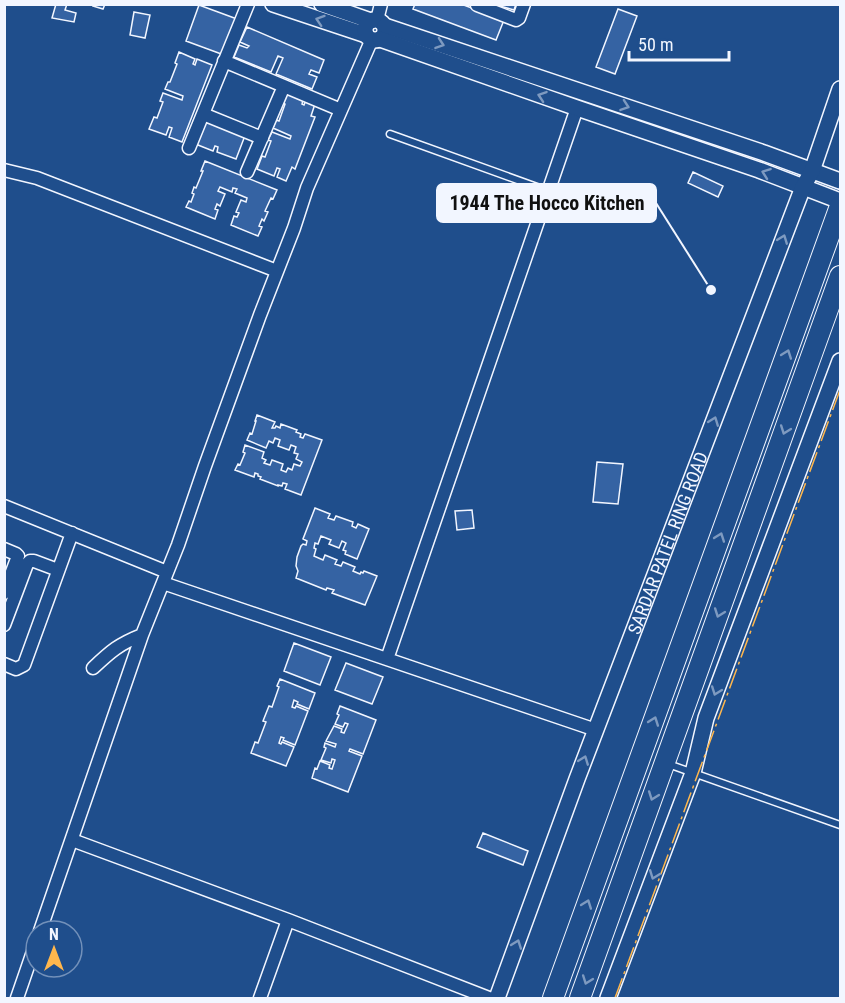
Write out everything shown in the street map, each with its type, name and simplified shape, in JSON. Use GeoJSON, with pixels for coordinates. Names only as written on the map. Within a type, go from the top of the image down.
{"type":"FeatureCollection","features":[{"type":"Feature","properties":{"kind":"highway"},"geometry":{"type":"LineString","coordinates":[[553,999],[840,206]]}},
{"type":"Feature","properties":{"kind":"highway"},"geometry":{"type":"LineString","coordinates":[[580,999],[840,276]]}},
{"type":"Feature","properties":{"kind":"street"},"geometry":{"type":"LineString","coordinates":[[189,148],[248,4]]}},
{"type":"Feature","properties":{"kind":"street"},"geometry":{"type":"LineString","coordinates":[[273,4],[375,30],[764,153],[840,182]]}},
{"type":"Feature","properties":{"kind":"street"},"geometry":{"type":"LineString","coordinates":[[322,4],[375,30],[577,108],[759,170],[840,201]]}},
{"type":"Feature","properties":{"kind":"street"},"geometry":{"type":"LineString","coordinates":[[44,919],[142,635],[178,545],[307,188],[375,30],[381,4]]}},
{"type":"Feature","properties":{"kind":"street"},"geometry":{"type":"LineString","coordinates":[[476,5],[516,20],[524,4]]}},
{"type":"Feature","properties":{"kind":"street"},"geometry":{"type":"LineString","coordinates":[[224,61],[341,110]]}},
{"type":"Feature","properties":{"kind":"street"},"geometry":{"type":"LineString","coordinates":[[247,172],[284,86]]}},
{"type":"Feature","properties":{"kind":"street","name":"SARDAR PATEL RING ROAD"},"geometry":{"type":"LineString","coordinates":[[497,999],[596,730],[803,187],[812,171],[840,89]]}},
{"type":"Feature","properties":{"kind":"street"},"geometry":{"type":"LineString","coordinates":[[387,659],[577,108]]}},
{"type":"Feature","properties":{"kind":"street"},"geometry":{"type":"LineString","coordinates":[[203,114],[262,138]]}},
{"type":"Feature","properties":{"kind":"street"},"geometry":{"type":"LineString","coordinates":[[4,170],[37,178],[277,271]]}},
{"type":"Feature","properties":{"kind":"street"},"geometry":{"type":"LineString","coordinates":[[608,999],[693,773],[706,718],[836,386],[840,361]]}},
{"type":"Feature","properties":{"kind":"street"},"geometry":{"type":"LineString","coordinates":[[4,506],[72,533],[165,577],[387,659],[596,730]]}},
{"type":"Feature","properties":{"kind":"street"},"geometry":{"type":"LineString","coordinates":[[4,664],[16,669],[24,664],[72,533]]}},
{"type":"Feature","properties":{"kind":"street"},"geometry":{"type":"LineString","coordinates":[[4,549],[18,556],[4,593]]}},
{"type":"Feature","properties":{"kind":"street"},"geometry":{"type":"LineString","coordinates":[[4,625],[27,564],[34,561],[58,570]]}},
{"type":"Feature","properties":{"kind":"street"},"geometry":{"type":"LineString","coordinates":[[93,668],[123,643],[142,635]]}},
{"type":"Feature","properties":{"kind":"street"},"geometry":{"type":"LineString","coordinates":[[72,840],[288,920],[489,999]]}},
{"type":"Feature","properties":{"kind":"street"},"geometry":{"type":"LineString","coordinates":[[260,999],[288,920]]}},
{"type":"Feature","properties":{"kind":"street"},"geometry":{"type":"LineString","coordinates":[[17,999],[24,978]]}},
{"type":"Feature","properties":{"kind":"lane"},"geometry":{"type":"LineString","coordinates":[[390,134],[548,191]]}},
{"type":"Feature","properties":{"kind":"lane"},"geometry":{"type":"LineString","coordinates":[[665,763],[840,825]]}},
{"type":"Feature","properties":{"kind":"building"},"geometry":{"type":"Polygon","coordinates":[[[56,4],[67,4],[65,10],[76,13],[74,22],[52,18],[56,4]]]}},
{"type":"Feature","properties":{"kind":"building"},"geometry":{"type":"Polygon","coordinates":[[[94,4],[105,4],[103,9],[93,6],[94,4]]]}},
{"type":"Feature","properties":{"kind":"building"},"geometry":{"type":"Polygon","coordinates":[[[415,4],[461,4],[504,20],[496,40],[413,9],[415,4]]]}},
{"type":"Feature","properties":{"kind":"building"},"geometry":{"type":"Polygon","coordinates":[[[501,4],[516,4],[514,10],[500,6],[501,4]]]}},
{"type":"Feature","properties":{"kind":"building"},"geometry":{"type":"Polygon","coordinates":[[[199,5],[237,19],[224,55],[186,41],[199,5]]]}},
{"type":"Feature","properties":{"kind":"building"},"geometry":{"type":"Polygon","coordinates":[[[618,9],[637,16],[615,74],[596,67],[618,9]]]}},
{"type":"Feature","properties":{"kind":"building"},"geometry":{"type":"Polygon","coordinates":[[[134,12],[150,15],[145,38],[130,35],[134,12]]]}},
{"type":"Feature","properties":{"kind":"building"},"geometry":{"type":"Polygon","coordinates":[[[247,27],[324,60],[319,73],[311,70],[309,74],[317,77],[312,89],[276,74],[283,58],[278,56],[271,72],[234,57],[239,45],[247,48],[249,46],[240,42],[247,27]]]}},
{"type":"Feature","properties":{"kind":"building"},"geometry":{"type":"Polygon","coordinates":[[[179,52],[195,59],[193,64],[195,65],[197,59],[212,65],[182,142],[169,137],[172,128],[169,127],[166,135],[149,129],[154,117],[157,118],[163,102],[160,101],[163,93],[182,100],[183,96],[165,89],[177,64],[175,63],[179,52]]]}},
{"type":"Feature","properties":{"kind":"building"},"geometry":{"type":"Polygon","coordinates":[[[287,93],[303,100],[304,105],[306,100],[315,104],[311,116],[315,117],[295,169],[292,167],[286,181],[277,177],[280,169],[277,168],[274,176],[257,169],[262,156],[265,157],[272,132],[290,139],[291,136],[273,128],[276,120],[279,121],[287,93]]]}},
{"type":"Feature","properties":{"kind":"building"},"geometry":{"type":"Polygon","coordinates":[[[203,117],[246,133],[236,159],[217,152],[218,147],[215,146],[213,151],[193,143],[203,117]]]}},
{"type":"Feature","properties":{"kind":"building"},"geometry":{"type":"Polygon","coordinates":[[[205,161],[277,190],[265,211],[268,212],[259,226],[262,227],[258,236],[231,225],[234,216],[237,217],[239,213],[236,212],[241,200],[246,202],[247,198],[235,193],[237,189],[233,188],[232,192],[220,187],[218,191],[225,194],[220,206],[217,204],[215,209],[218,210],[215,219],[186,207],[189,201],[191,202],[194,187],[196,188],[205,161]]]}},
{"type":"Feature","properties":{"kind":"building"},"geometry":{"type":"Polygon","coordinates":[[[693,172],[723,186],[718,197],[688,183],[693,172]]]}},
{"type":"Feature","properties":{"kind":"building"},"geometry":{"type":"Polygon","coordinates":[[[257,415],[275,422],[272,428],[276,426],[280,428],[281,424],[297,430],[296,432],[301,434],[300,437],[303,438],[305,434],[322,440],[301,495],[285,489],[287,484],[283,483],[282,486],[278,486],[260,479],[258,474],[255,473],[254,477],[235,470],[245,453],[243,452],[245,445],[264,452],[262,458],[266,460],[264,463],[270,465],[272,460],[283,464],[281,470],[286,472],[288,468],[292,470],[294,464],[300,466],[302,462],[296,459],[298,454],[294,453],[296,447],[291,445],[289,450],[278,446],[280,440],[275,438],[273,443],[269,441],[266,448],[247,440],[250,433],[252,434],[257,415]]]}},
{"type":"Feature","properties":{"kind":"building"},"geometry":{"type":"Polygon","coordinates":[[[597,462],[623,464],[618,504],[593,502],[597,462]]]}},
{"type":"Feature","properties":{"kind":"building"},"geometry":{"type":"Polygon","coordinates":[[[315,508],[330,514],[328,518],[334,520],[336,516],[353,522],[352,526],[356,528],[358,524],[369,529],[357,559],[345,554],[346,551],[343,550],[346,543],[342,541],[339,548],[329,544],[331,540],[321,536],[314,548],[316,549],[314,556],[323,560],[325,555],[337,560],[335,564],[341,566],[343,562],[355,567],[353,571],[360,574],[364,571],[377,576],[365,605],[332,593],[334,590],[327,588],[326,590],[296,578],[297,557],[301,546],[306,545],[307,541],[303,539],[315,508]]]}},
{"type":"Feature","properties":{"kind":"building"},"geometry":{"type":"Polygon","coordinates":[[[472,510],[474,528],[457,530],[455,511],[472,510]]]}},
{"type":"Feature","properties":{"kind":"building"},"geometry":{"type":"Polygon","coordinates":[[[294,643],[331,657],[320,685],[284,671],[294,643]]]}},
{"type":"Feature","properties":{"kind":"building"},"geometry":{"type":"Polygon","coordinates":[[[346,663],[383,677],[372,704],[335,690],[346,663]]]}},
{"type":"Feature","properties":{"kind":"building"},"geometry":{"type":"Polygon","coordinates":[[[280,679],[315,693],[309,709],[297,704],[298,702],[294,700],[292,707],[296,706],[308,711],[295,745],[281,737],[279,743],[294,747],[286,766],[251,753],[255,742],[258,743],[266,722],[263,721],[269,706],[272,707],[280,679]]]}},
{"type":"Feature","properties":{"kind":"building"},"geometry":{"type":"Polygon","coordinates":[[[340,706],[376,720],[363,754],[350,749],[349,751],[362,756],[348,792],[312,778],[320,761],[330,765],[329,768],[332,769],[335,760],[332,759],[331,763],[321,760],[326,748],[325,743],[335,747],[336,744],[326,741],[334,726],[342,729],[341,732],[344,733],[348,724],[345,723],[343,727],[335,724],[340,706]]]}},
{"type":"Feature","properties":{"kind":"building"},"geometry":{"type":"Polygon","coordinates":[[[483,833],[528,851],[523,865],[477,847],[483,833]]]}},
{"type":"Feature","properties":{"kind":"power"},"geometry":{"type":"LineString","coordinates":[[615,998],[840,390]]}},
{"type":"Feature","properties":{"kind":"place","name":"1944 The Hocco Kitchen"},"geometry":{"type":"Point","coordinates":[711,290]}}]}
